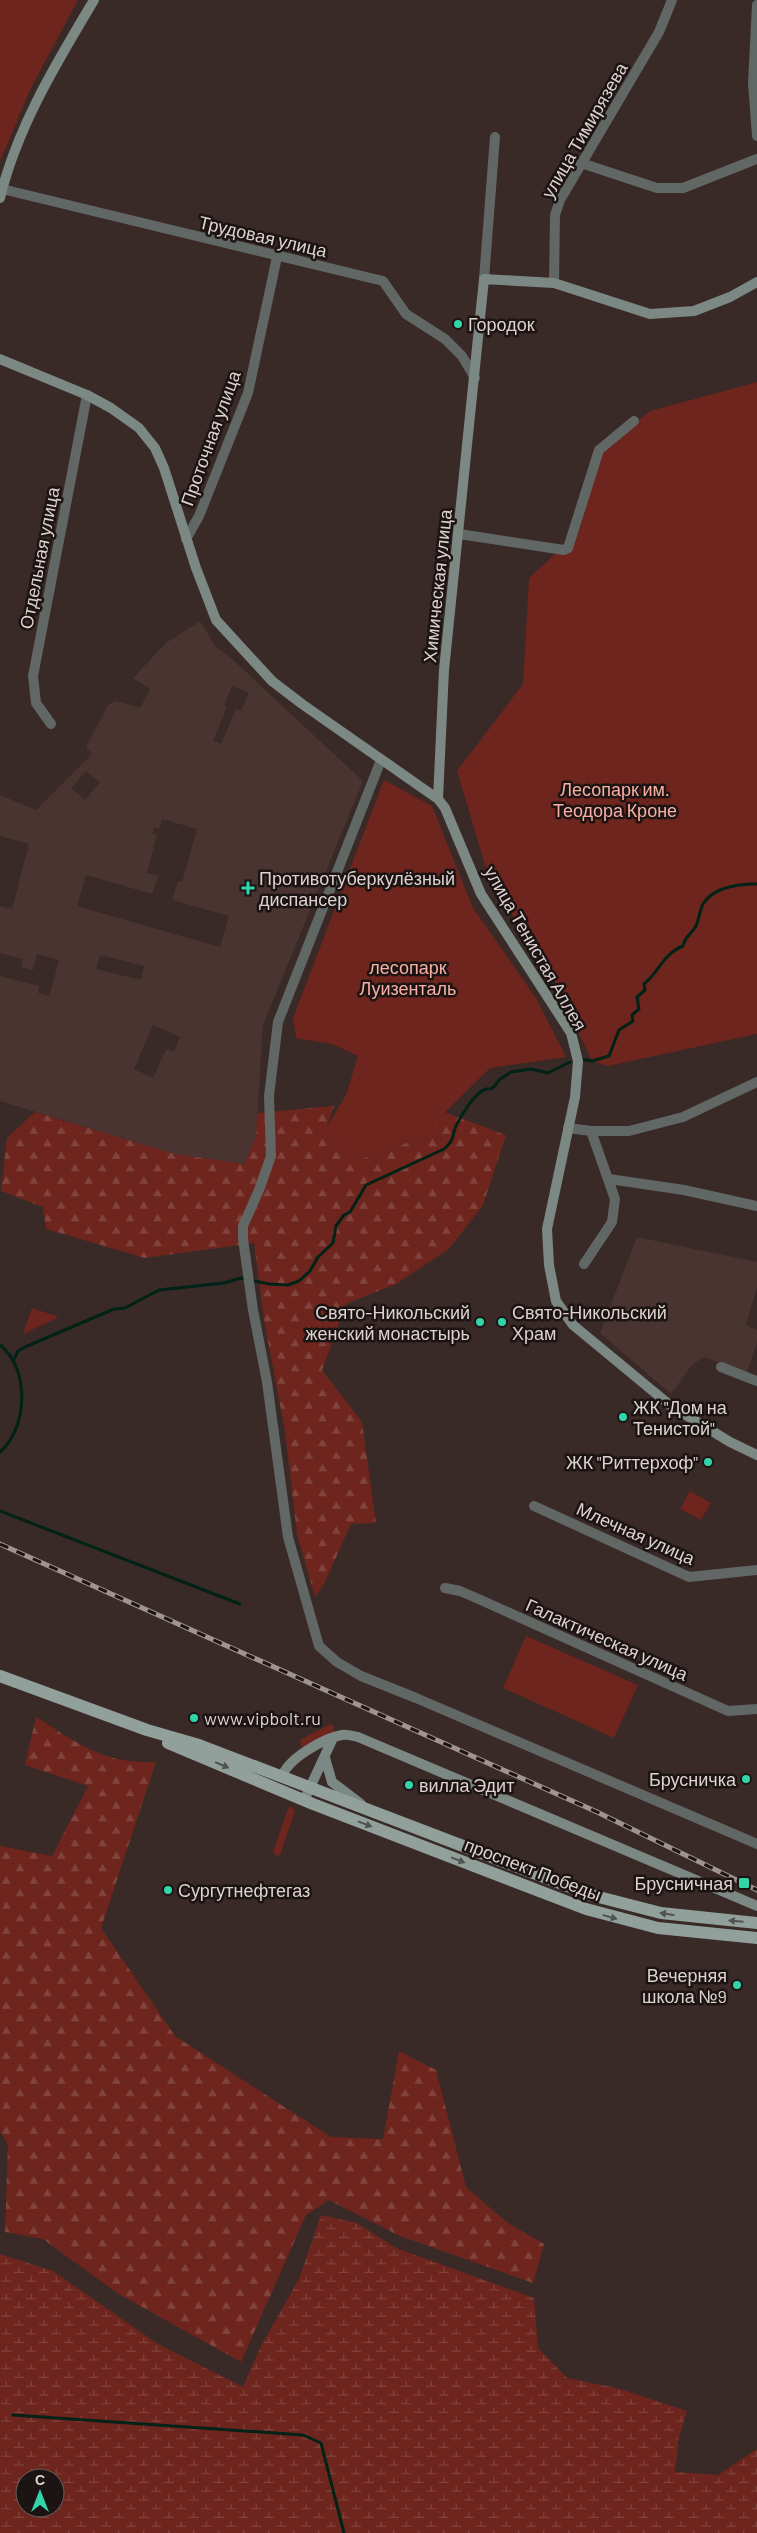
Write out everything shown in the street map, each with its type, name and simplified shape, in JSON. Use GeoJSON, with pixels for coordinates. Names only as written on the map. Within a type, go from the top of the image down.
{"type":"FeatureCollection","features":[{"type":"Feature","properties":{"kind":"main road","name":"проспект Победы"},"geometry":{"type":"LineString","coordinates":[[0,1676],[147,1730],[199,1745],[282,1777],[308,1794],[365,1809],[591,1895],[661,1913],[757,1923]]}},
{"type":"Feature","properties":{"kind":"main road","name":"проспект Победы"},"geometry":{"type":"LineString","coordinates":[[147,1730],[163,1741],[308,1794],[586,1909],[658,1928],[757,1938]]}},
{"type":"Feature","properties":{"kind":"street"},"geometry":{"type":"LineString","coordinates":[[1,194],[8,166],[52,71],[94,0]]}},
{"type":"Feature","properties":{"kind":"street","name":"улица Тимирязева"},"geometry":{"type":"LineString","coordinates":[[554,283],[554,215],[560,200],[659,32],[672,0]]}},
{"type":"Feature","properties":{"kind":"street"},"geometry":{"type":"LineString","coordinates":[[757,5],[753,83],[757,136]]}},
{"type":"Feature","properties":{"kind":"street"},"geometry":{"type":"LineString","coordinates":[[495,137],[484,279],[554,283],[650,314],[694,311],[730,297],[757,282]]}},
{"type":"Feature","properties":{"kind":"street"},"geometry":{"type":"LineString","coordinates":[[581,162],[657,188],[683,188],[757,159]]}},
{"type":"Feature","properties":{"kind":"street","name":"Трудовая улица"},"geometry":{"type":"LineString","coordinates":[[1,194],[383,281],[406,314],[445,339],[462,356],[475,378]]}},
{"type":"Feature","properties":{"kind":"street","name":"Проточная улица"},"geometry":{"type":"LineString","coordinates":[[186,539],[200,516],[248,393],[277,257]]}},
{"type":"Feature","properties":{"kind":"street","name":"Химическая улица"},"geometry":{"type":"LineString","coordinates":[[438,799],[444,670],[484,279]]}},
{"type":"Feature","properties":{"kind":"street","name":"улица Тенистая Аллея"},"geometry":{"type":"LineString","coordinates":[[0,359],[87,395],[111,408],[139,428],[154,448],[164,468],[186,539],[216,620],[272,681],[438,799],[445,808],[482,894],[571,1034],[578,1061],[575,1097],[547,1229],[549,1265],[556,1301],[573,1325],[671,1406],[730,1442],[757,1455]]}},
{"type":"Feature","properties":{"kind":"street","name":"Отдельная улица"},"geometry":{"type":"LineString","coordinates":[[51,724],[36,703],[33,676],[87,395]]}},
{"type":"Feature","properties":{"kind":"street"},"geometry":{"type":"LineString","coordinates":[[458,534],[564,550],[568,548],[599,450],[634,421]]}},
{"type":"Feature","properties":{"kind":"street"},"geometry":{"type":"LineString","coordinates":[[381,760],[278,1022],[269,1096],[271,1156],[243,1226],[248,1273],[267,1382],[288,1538],[319,1646],[336,1662],[361,1676],[425,1701],[757,1844]]}},
{"type":"Feature","properties":{"kind":"street"},"geometry":{"type":"LineString","coordinates":[[568,1128],[591,1131],[629,1131],[683,1117],[757,1082]]}},
{"type":"Feature","properties":{"kind":"street"},"geometry":{"type":"LineString","coordinates":[[584,1264],[612,1222],[615,1199],[610,1179],[591,1131]]}},
{"type":"Feature","properties":{"kind":"street"},"geometry":{"type":"LineString","coordinates":[[610,1179],[684,1190],[757,1206]]}},
{"type":"Feature","properties":{"kind":"street"},"geometry":{"type":"LineString","coordinates":[[721,1366],[757,1380]]}},
{"type":"Feature","properties":{"kind":"street","name":"Млечная улица"},"geometry":{"type":"LineString","coordinates":[[534,1506],[690,1577],[757,1570]]}},
{"type":"Feature","properties":{"kind":"street","name":"Галактическая улица"},"geometry":{"type":"LineString","coordinates":[[445,1588],[476,1598],[728,1711],[757,1709]]}},
{"type":"Feature","properties":{"kind":"street"},"geometry":{"type":"LineString","coordinates":[[282,1777],[290,1763],[332,1738],[343,1735],[358,1737],[757,1906]]}},
{"type":"Feature","properties":{"kind":"street"},"geometry":{"type":"LineString","coordinates":[[308,1794],[332,1738]]}},
{"type":"Feature","properties":{"kind":"street"},"geometry":{"type":"LineString","coordinates":[[324,1758],[332,1782],[365,1809]]}},
{"type":"Feature","properties":{"kind":"shaded area","name":"Противотуберкулёзный диспансер"},"geometry":{"type":"Polygon","coordinates":[[[200,621],[215,646],[232,659],[363,781],[263,1025],[256,1137],[244,1164],[175,1154],[0,1101],[0,976],[39,986],[38,993],[49,996],[59,960],[37,954],[33,970],[21,967],[23,959],[0,953],[0,906],[12,909],[29,844],[0,836],[0,795],[36,810],[92,754],[86,747],[108,705],[116,701],[140,708],[150,689],[133,678],[166,643],[200,621]],[[232,686],[224,705],[227,707],[213,741],[221,744],[236,709],[241,711],[249,693],[232,686]],[[86,771],[71,788],[85,800],[100,782],[86,771]],[[162,819],[159,829],[154,828],[152,834],[157,835],[147,873],[158,876],[152,894],[86,875],[77,906],[220,947],[229,916],[172,900],[178,881],[182,882],[197,829],[162,819]],[[100,955],[96,969],[141,980],[144,966],[100,955]],[[153,1025],[134,1069],[153,1078],[166,1049],[174,1052],[180,1037],[153,1025]]]}},
{"type":"Feature","properties":{"kind":"shaded area"},"geometry":{"type":"Polygon","coordinates":[[[637,1237],[757,1262],[757,1287],[746,1325],[757,1330],[757,1342],[747,1372],[704,1357],[692,1365],[671,1394],[600,1333],[637,1237]]]}},
{"type":"Feature","properties":{"kind":"green space"},"geometry":{"type":"Polygon","coordinates":[[[0,0],[78,0],[31,88],[0,161],[0,0]]]}},
{"type":"Feature","properties":{"kind":"green space","name":"Лесопарк им. Теодора Кроне"},"geometry":{"type":"Polygon","coordinates":[[[757,382],[757,1034],[608,1066],[592,1061],[547,964],[491,885],[457,771],[523,684],[529,578],[579,532],[599,454],[650,411],[757,382]]]}},
{"type":"Feature","properties":{"kind":"green space","name":"лесопарк Луизенталь"},"geometry":{"type":"Polygon","coordinates":[[[384,780],[432,806],[473,908],[536,998],[566,1057],[490,1068],[418,1139],[356,1161],[326,1128],[346,1095],[358,1056],[332,1044],[296,1038],[293,1018],[384,780]]]}},
{"type":"Feature","properties":{"kind":"green space"},"geometry":{"type":"Polygon","coordinates":[[[334,1106],[326,1128],[356,1161],[418,1139],[444,1112],[506,1135],[483,1205],[449,1249],[396,1284],[346,1304],[322,1370],[362,1422],[376,1523],[351,1524],[324,1584],[315,1597],[297,1534],[285,1431],[264,1320],[254,1243],[145,1258],[46,1229],[43,1207],[1,1191],[7,1138],[35,1112],[175,1154],[244,1164],[256,1137],[257,1113],[334,1106]]]}},
{"type":"Feature","properties":{"kind":"green space"},"geometry":{"type":"Polygon","coordinates":[[[32,1308],[59,1317],[23,1334],[32,1308]]]}},
{"type":"Feature","properties":{"kind":"green space"},"geometry":{"type":"Polygon","coordinates":[[[690,1491],[711,1503],[701,1520],[680,1509],[690,1491]]]}},
{"type":"Feature","properties":{"kind":"green space"},"geometry":{"type":"Polygon","coordinates":[[[526,1636],[638,1685],[614,1738],[503,1688],[526,1636]]]}},
{"type":"Feature","properties":{"kind":"green space"},"geometry":{"type":"Polygon","coordinates":[[[36,1717],[79,1744],[106,1756],[137,1762],[156,1762],[101,1928],[175,2036],[331,2137],[383,2139],[399,2051],[436,2070],[466,2187],[508,2223],[544,2244],[533,2283],[400,2236],[329,2200],[306,2215],[241,2362],[117,2293],[43,2239],[5,2232],[8,2145],[0,2131],[0,1846],[52,1856],[88,1786],[25,1765],[36,1717]]]}},
{"type":"Feature","properties":{"kind":"green space"},"geometry":{"type":"Polygon","coordinates":[[[330,1724],[334,1726],[333,1732],[305,1748],[301,1746],[300,1740],[330,1724]]]}},
{"type":"Feature","properties":{"kind":"green space"},"geometry":{"type":"Polygon","coordinates":[[[291,1806],[295,1811],[280,1855],[277,1856],[273,1852],[288,1809],[291,1806]]]}},
{"type":"Feature","properties":{"kind":"green space"},"geometry":{"type":"Polygon","coordinates":[[[321,2215],[357,2223],[396,2248],[534,2298],[538,2348],[567,2378],[617,2388],[687,2411],[679,2437],[675,2472],[718,2475],[757,2449],[757,2533],[0,2533],[0,2254],[53,2271],[158,2344],[243,2387],[260,2348],[299,2279],[321,2215]]]}},
{"type":"Feature","properties":{"kind":"waterway"},"geometry":{"type":"LineString","coordinates":[[581,1059],[592,1061],[609,1056],[619,1030],[633,1021],[632,1015],[639,1009],[637,997],[645,990],[644,984],[666,958],[676,949],[683,946],[685,940],[696,926],[702,906],[708,898],[727,887],[757,884]]}},
{"type":"Feature","properties":{"kind":"waterway"},"geometry":{"type":"LineString","coordinates":[[13,1361],[18,1351],[25,1347],[114,1309],[125,1308],[159,1290],[224,1283],[241,1278],[269,1284],[288,1285],[299,1281],[310,1271],[318,1257],[333,1243],[336,1226],[344,1215],[350,1212],[366,1185],[444,1149],[452,1140],[456,1126],[465,1111],[481,1091],[493,1088],[499,1080],[511,1072],[531,1069],[548,1073],[570,1062]]}},
{"type":"Feature","properties":{"kind":"waterway"},"geometry":{"type":"LineString","coordinates":[[0,1345],[10,1355],[17,1368],[22,1398],[16,1428],[0,1452]]}},
{"type":"Feature","properties":{"kind":"waterway"},"geometry":{"type":"LineString","coordinates":[[0,1511],[240,1604]]}},
{"type":"Feature","properties":{"kind":"waterway"},"geometry":{"type":"LineString","coordinates":[[13,2415],[303,2435],[321,2443],[344,2533]]}},
{"type":"Feature","properties":{"kind":"railway"},"geometry":{"type":"LineString","coordinates":[[0,1544],[597,1812],[757,1890]]}},
{"type":"Feature","properties":{"kind":"place","name":"Городок"},"geometry":{"type":"Point","coordinates":[458,324]}},
{"type":"Feature","properties":{"kind":"place","name":"Противотуберкулёзный диспансер"},"geometry":{"type":"Point","coordinates":[248,888]}},
{"type":"Feature","properties":{"kind":"place","name":"Свято-Никольский женский монастырь"},"geometry":{"type":"Point","coordinates":[480,1322]}},
{"type":"Feature","properties":{"kind":"place","name":"Свято-Никольский Храм"},"geometry":{"type":"Point","coordinates":[502,1322]}},
{"type":"Feature","properties":{"kind":"place","name":"ЖК \"Дом на Тенистой\""},"geometry":{"type":"Point","coordinates":[623,1417]}},
{"type":"Feature","properties":{"kind":"place","name":"ЖК \"Риттерхоф\""},"geometry":{"type":"Point","coordinates":[708,1462]}},
{"type":"Feature","properties":{"kind":"place","name":"www.vipbolt.ru"},"geometry":{"type":"Point","coordinates":[194,1718]}},
{"type":"Feature","properties":{"kind":"place","name":"Брусничка"},"geometry":{"type":"Point","coordinates":[746,1779]}},
{"type":"Feature","properties":{"kind":"place","name":"вилла Эдит"},"geometry":{"type":"Point","coordinates":[409,1785]}},
{"type":"Feature","properties":{"kind":"place","name":"Брусничная"},"geometry":{"type":"Point","coordinates":[744,1883]}},
{"type":"Feature","properties":{"kind":"place","name":"Сургутнефтегаз"},"geometry":{"type":"Point","coordinates":[168,1890]}},
{"type":"Feature","properties":{"kind":"place","name":"Вечерняя школа №9"},"geometry":{"type":"Point","coordinates":[737,1985]}}]}
